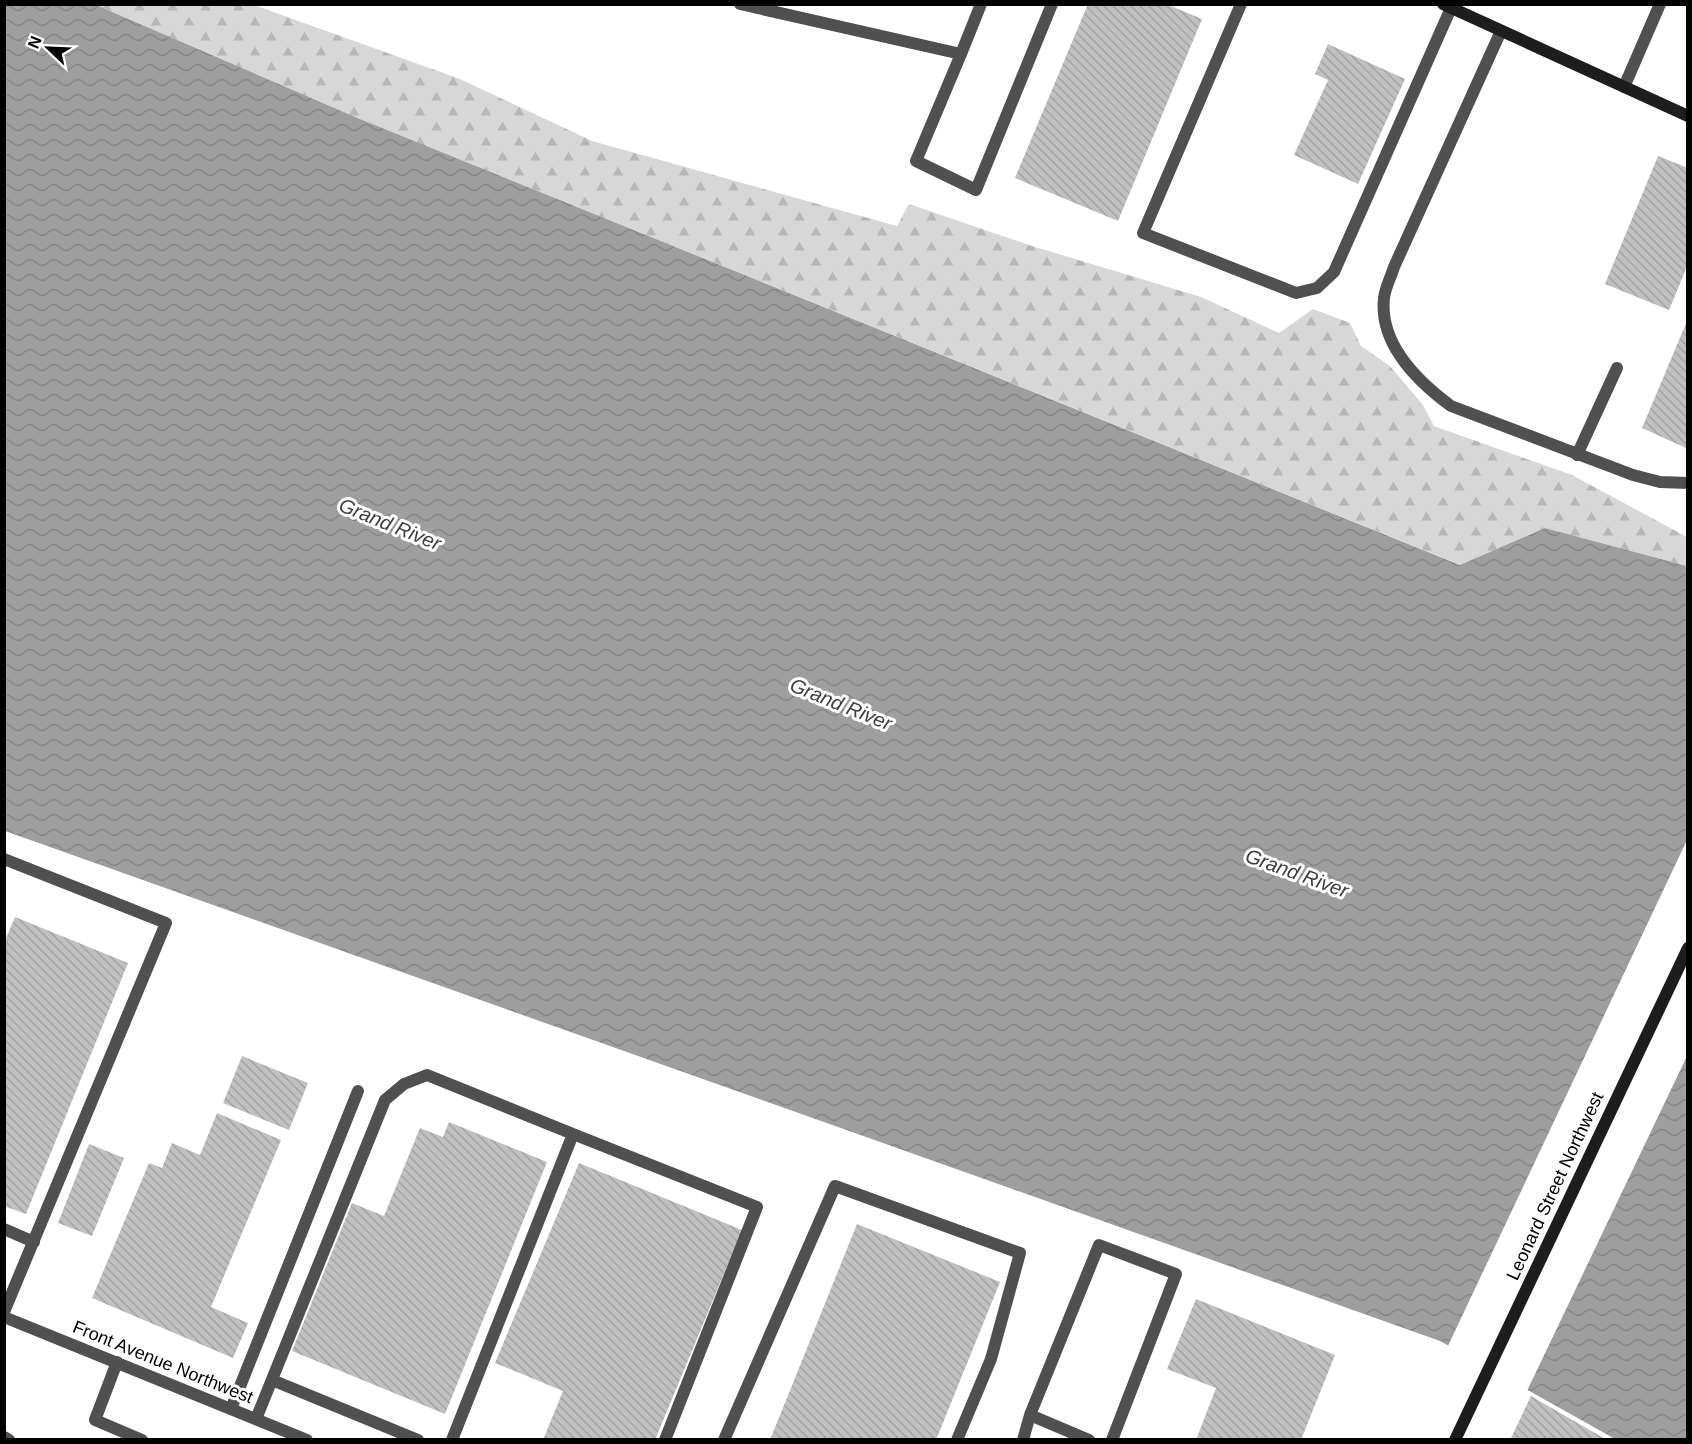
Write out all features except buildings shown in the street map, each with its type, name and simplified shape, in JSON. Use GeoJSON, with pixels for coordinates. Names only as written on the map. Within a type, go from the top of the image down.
{"type":"FeatureCollection","features":[{"type":"Feature","properties":{"kind":"main road"},"geometry":{"type":"LineString","coordinates":[[1447,6],[1688,116]]}},
{"type":"Feature","properties":{"kind":"main road","name":"Leonard Street Northwest"},"geometry":{"type":"LineString","coordinates":[[1455,1440],[1688,948]]}},
{"type":"Feature","properties":{"kind":"street"},"geometry":{"type":"LineString","coordinates":[[741,4],[961,54]]}},
{"type":"Feature","properties":{"kind":"street"},"geometry":{"type":"LineString","coordinates":[[981,4],[916,160],[976,190],[1052,4]]}},
{"type":"Feature","properties":{"kind":"street"},"geometry":{"type":"LineString","coordinates":[[1241,4],[1143,233],[1296,293],[1317,288],[1334,272],[1447,6]]}},
{"type":"Feature","properties":{"kind":"street"},"geometry":{"type":"LineString","coordinates":[[1624,87],[1660,4]]}},
{"type":"Feature","properties":{"kind":"street"},"geometry":{"type":"LineString","coordinates":[[1501,31],[1394,267],[1384,298],[1386,324],[1400,356],[1425,387],[1451,406],[1577,455],[1651,480],[1688,483]]}},
{"type":"Feature","properties":{"kind":"street"},"geometry":{"type":"LineString","coordinates":[[1577,455],[1617,368]]}},
{"type":"Feature","properties":{"kind":"street"},"geometry":{"type":"LineString","coordinates":[[4,859],[166,923],[4,1312]]}},
{"type":"Feature","properties":{"kind":"street"},"geometry":{"type":"LineString","coordinates":[[256,1419],[385,1100],[404,1083],[427,1075],[757,1207],[664,1440]]}},
{"type":"Feature","properties":{"kind":"street"},"geometry":{"type":"LineString","coordinates":[[231,1409],[358,1091]]}},
{"type":"Feature","properties":{"kind":"street"},"geometry":{"type":"LineString","coordinates":[[452,1440],[573,1134]]}},
{"type":"Feature","properties":{"kind":"street"},"geometry":{"type":"LineString","coordinates":[[724,1440],[836,1186],[1020,1253],[991,1359],[957,1440]]}},
{"type":"Feature","properties":{"kind":"street"},"geometry":{"type":"LineString","coordinates":[[4,1229],[34,1242]]}},
{"type":"Feature","properties":{"kind":"street"},"geometry":{"type":"LineString","coordinates":[[1023,1440],[1030,1415],[1099,1245],[1176,1274],[1112,1440]]}},
{"type":"Feature","properties":{"kind":"street","name":"Front Avenue Northwest"},"geometry":{"type":"LineString","coordinates":[[4,1317],[307,1440]]}},
{"type":"Feature","properties":{"kind":"street"},"geometry":{"type":"LineString","coordinates":[[117,1362],[95,1420],[142,1440]]}},
{"type":"Feature","properties":{"kind":"street"},"geometry":{"type":"LineString","coordinates":[[272,1380],[418,1440]]}},
{"type":"Feature","properties":{"kind":"street"},"geometry":{"type":"LineString","coordinates":[[1030,1415],[1089,1440]]}},
{"type":"Feature","properties":{"kind":"street"},"geometry":{"type":"LineString","coordinates":[[4,1437],[9,1440]]}},
{"type":"Feature","properties":{"kind":"green space"},"geometry":{"type":"Polygon","coordinates":[[[96,5],[254,5],[460,79],[592,141],[897,226],[909,204],[1032,246],[1201,297],[1279,333],[1313,309],[1350,323],[1361,346],[1390,366],[1423,405],[1434,426],[1572,475],[1687,537],[1687,566],[1545,528],[1461,565],[360,119],[96,5]]]}},
{"type":"Feature","properties":{"kind":"water","name":"Grand River"},"geometry":{"type":"Polygon","coordinates":[[[5,5],[96,5],[360,119],[1460,565],[1545,528],[1687,566],[1687,1439],[1615,1439],[1440,1341],[5,831],[5,5]]]}},
{"type":"Feature","properties":{"kind":"pier"},"geometry":{"type":"Polygon","coordinates":[[[1687,840],[1687,1056],[1526,1393],[1447,1348],[1687,840]]]}}]}
